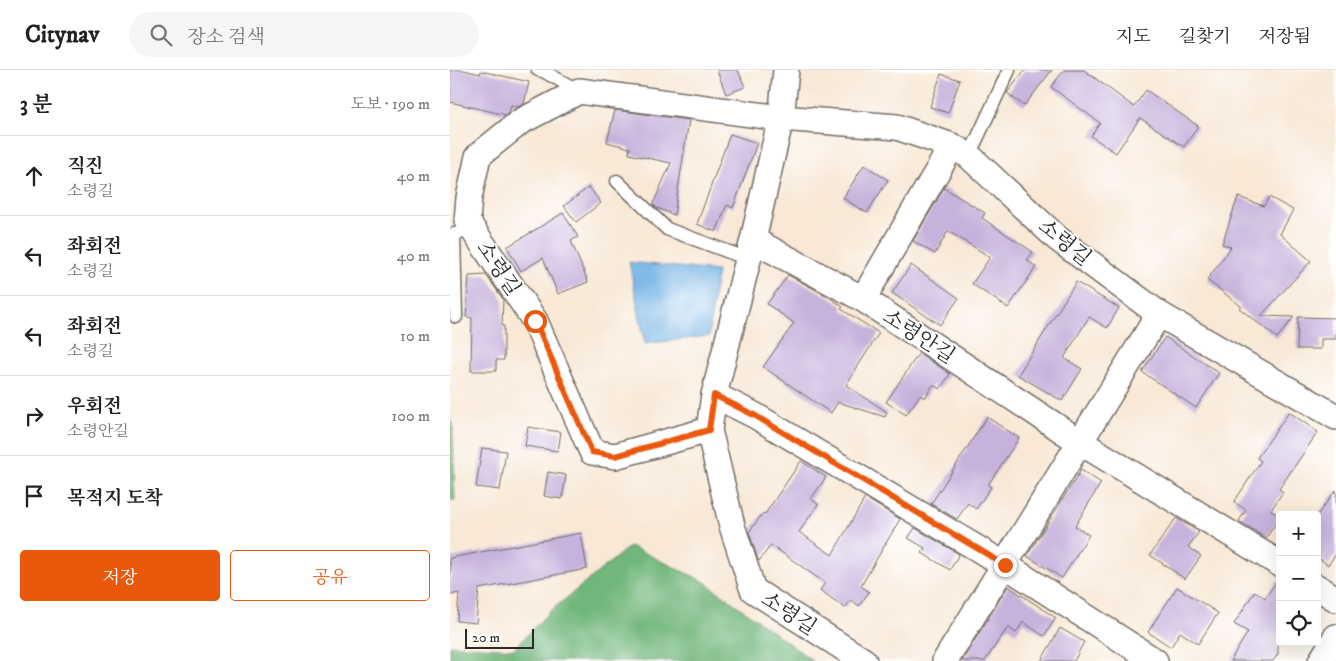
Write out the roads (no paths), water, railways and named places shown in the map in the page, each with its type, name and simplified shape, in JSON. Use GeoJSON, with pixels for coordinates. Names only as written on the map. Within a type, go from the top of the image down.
{"type":"FeatureCollection","features":[{"type":"Feature","properties":{"kind":"street"},"geometry":{"type":"LineString","coordinates":[[781,118],[786,70]]}},
{"type":"Feature","properties":{"kind":"street","name":"소령길"},"geometry":{"type":"LineString","coordinates":[[709,430],[615,456],[592,452],[535,321],[467,221],[469,198],[478,156],[520,122],[579,92],[781,118],[897,127],[961,151],[1058,239],[1159,314],[1336,417]]}},
{"type":"Feature","properties":{"kind":"street","name":"소령길"},"geometry":{"type":"LineString","coordinates":[[781,118],[751,249],[714,395],[709,430],[732,526],[753,590],[864,661]]}},
{"type":"Feature","properties":{"kind":"street"},"geometry":{"type":"LineString","coordinates":[[863,299],[961,151]]}},
{"type":"Feature","properties":{"kind":"street","name":"소령안길"},"geometry":{"type":"LineString","coordinates":[[751,249],[863,299],[1080,442],[1276,562]]}},
{"type":"Feature","properties":{"kind":"street"},"geometry":{"type":"LineString","coordinates":[[945,661],[1159,314]]}},
{"type":"Feature","properties":{"kind":"street"},"geometry":{"type":"LineString","coordinates":[[714,395],[754,415],[1005,565],[1155,661]]}},
{"type":"Feature","properties":{"kind":"street"},"geometry":{"type":"LineString","coordinates":[[1321,590],[1336,599]]}},
{"type":"Feature","properties":{"kind":"street"},"geometry":{"type":"LineString","coordinates":[[1321,661],[1336,637]]}},
{"type":"Feature","properties":{"kind":"lane"},"geometry":{"type":"LineString","coordinates":[[538,70],[579,92]]}},
{"type":"Feature","properties":{"kind":"lane"},"geometry":{"type":"LineString","coordinates":[[961,151],[1009,70]]}},
{"type":"Feature","properties":{"kind":"lane"},"geometry":{"type":"LineString","coordinates":[[617,181],[667,228],[751,249]]}},
{"type":"Feature","properties":{"kind":"lane"},"geometry":{"type":"LineString","coordinates":[[456,317],[454,234],[473,230]]}},
{"type":"Feature","properties":{"kind":"water"},"geometry":{"type":"Polygon","coordinates":[[[629,262],[717,271],[709,336],[645,344],[629,262]]]}}]}
